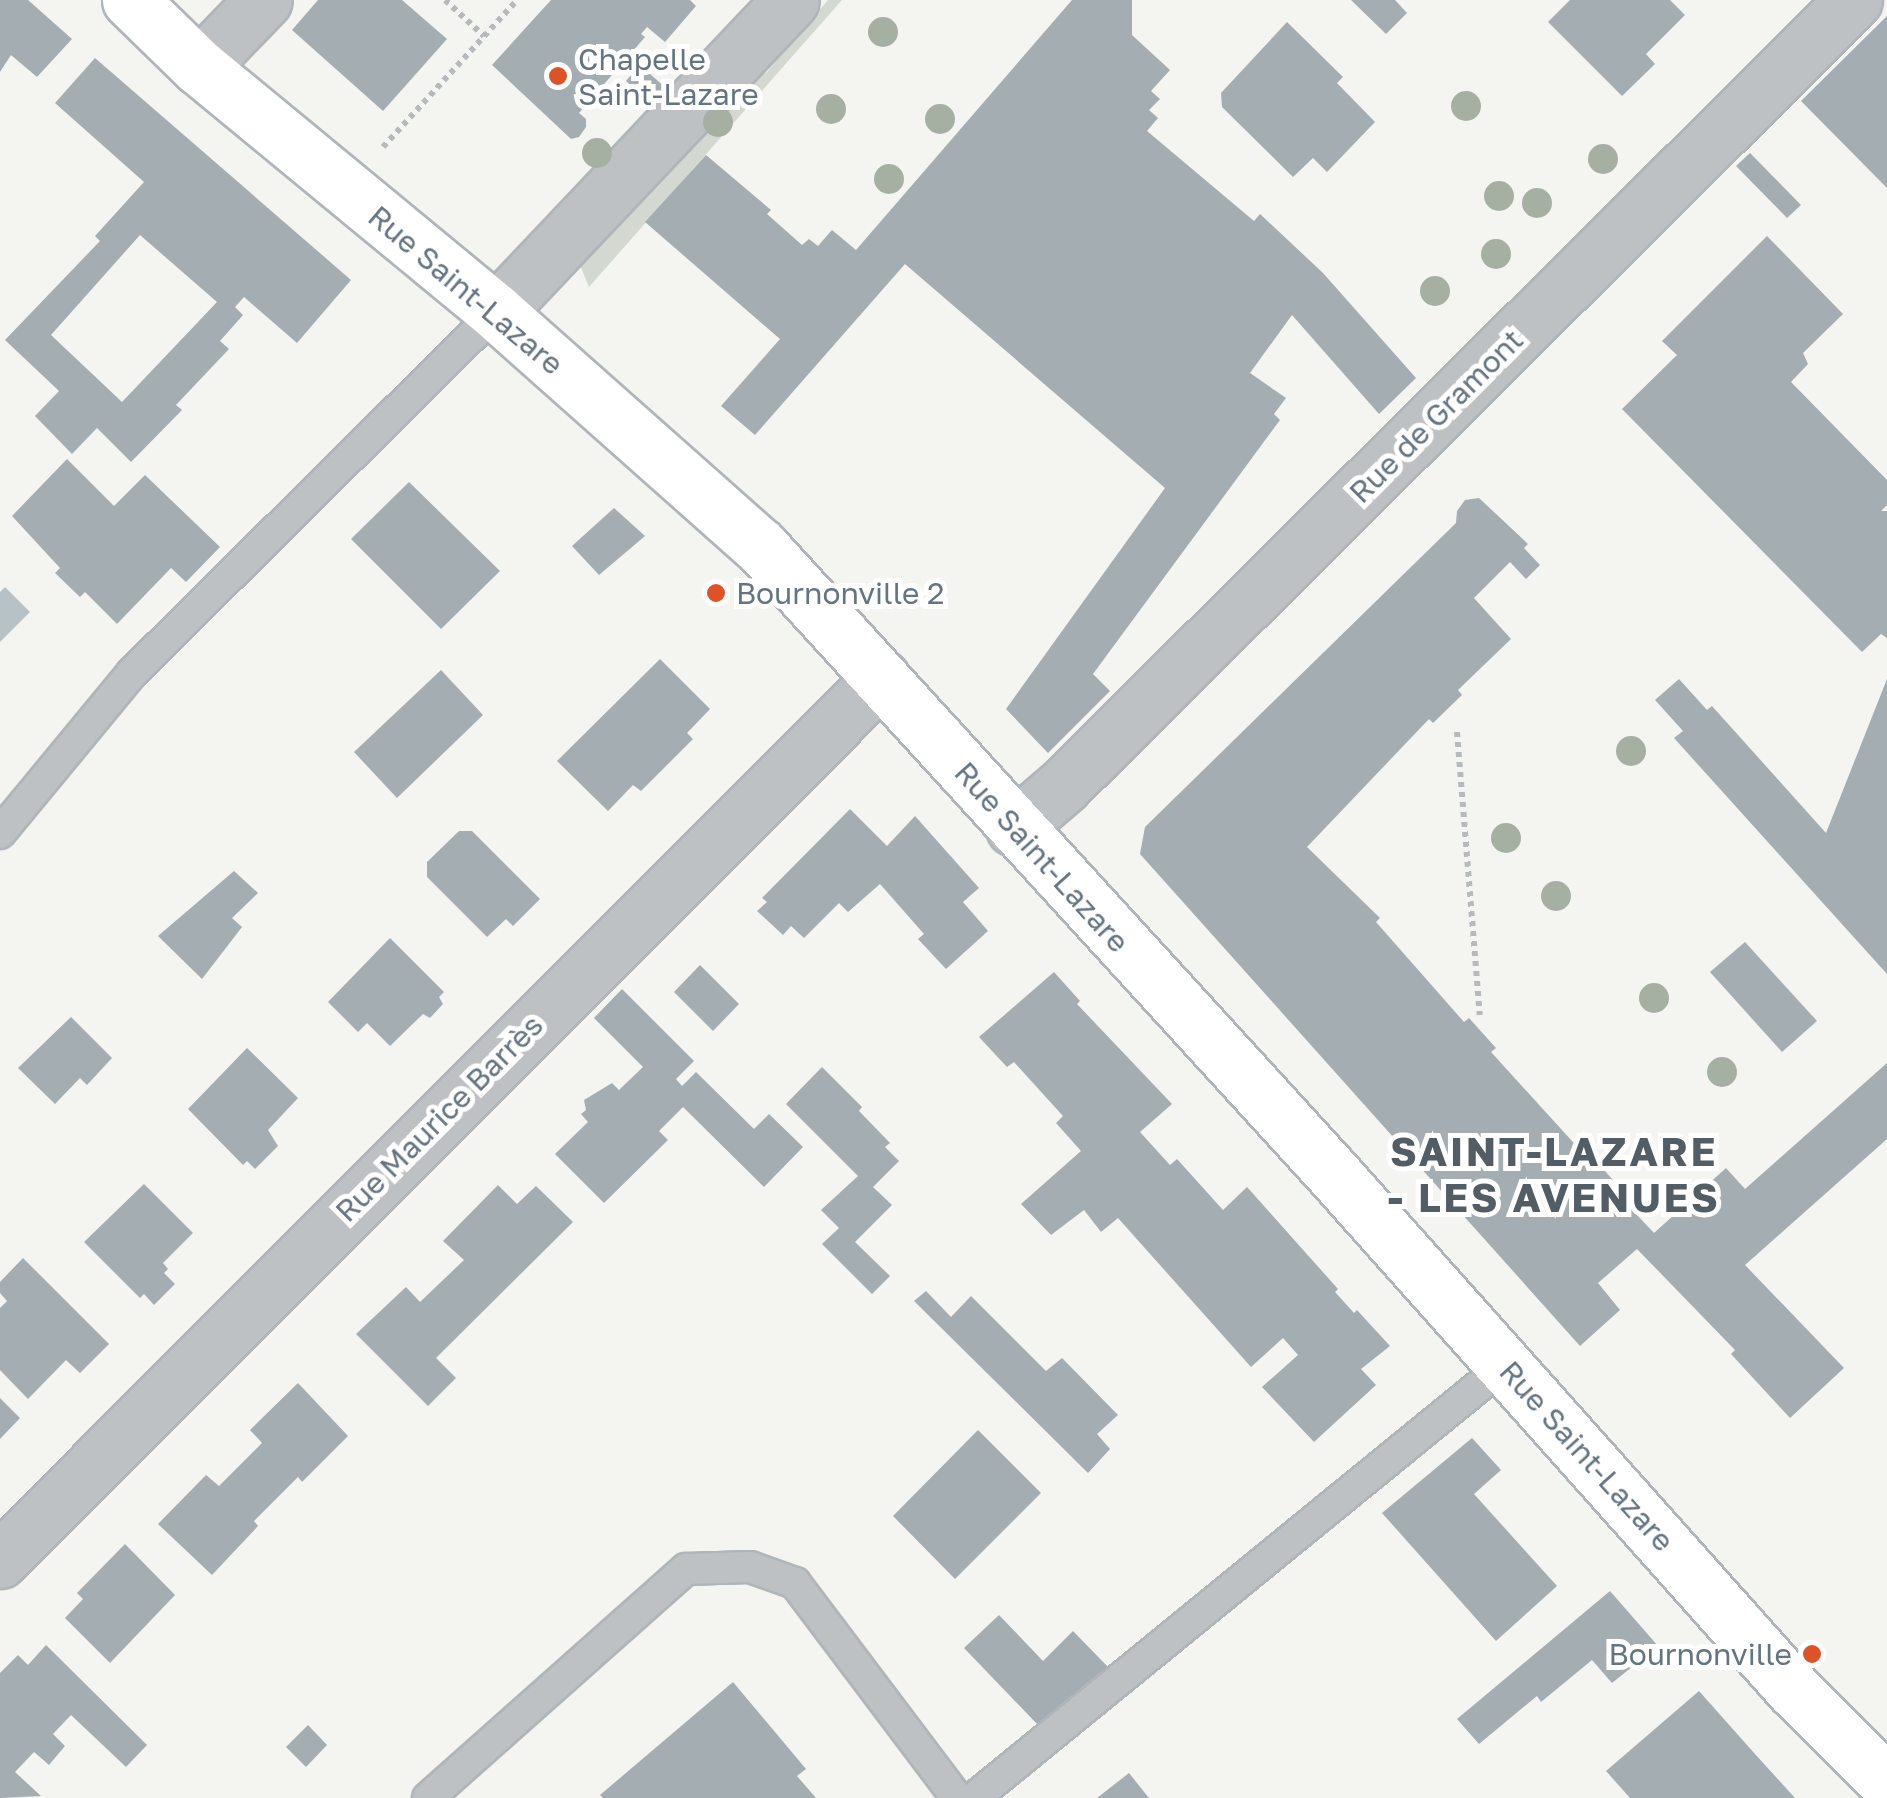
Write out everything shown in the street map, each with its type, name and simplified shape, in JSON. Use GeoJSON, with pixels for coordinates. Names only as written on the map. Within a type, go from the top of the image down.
{"type":"FeatureCollection","features":[{"type":"Feature","properties":{"kind":"main road","name":"Rue Saint-Lazare"},"geometry":{"type":"LineString","coordinates":[[130,0],[199,67],[496,312],[760,546],[1506,1364],[1793,1689],[1887,1783]]}},
{"type":"Feature","properties":{"kind":"street"},"geometry":{"type":"LineString","coordinates":[[199,67],[264,0]]}},
{"type":"Feature","properties":{"kind":"street"},"geometry":{"type":"LineString","coordinates":[[496,312],[792,0]]}},
{"type":"Feature","properties":{"kind":"street","name":"Rue de Gramont"},"geometry":{"type":"LineString","coordinates":[[1014,828],[1063,786],[1854,0]]}},
{"type":"Feature","properties":{"kind":"street","name":"Rue Maurice Barrès"},"geometry":{"type":"LineString","coordinates":[[0,1560],[880,678]]}},
{"type":"Feature","properties":{"kind":"lane"},"geometry":{"type":"LineString","coordinates":[[0,833],[132,673],[496,312]]}},
{"type":"Feature","properties":{"kind":"lane"},"geometry":{"type":"LineString","coordinates":[[974,1798],[1506,1364]]}},
{"type":"Feature","properties":{"kind":"lane"},"geometry":{"type":"LineString","coordinates":[[428,1798],[686,1569],[750,1567],[795,1584],[957,1798]]}},
{"type":"Feature","properties":{"kind":"path"},"geometry":{"type":"LineString","coordinates":[[445,0],[484,36]]}},
{"type":"Feature","properties":{"kind":"path"},"geometry":{"type":"LineString","coordinates":[[346,189],[518,0]]}},
{"type":"Feature","properties":{"kind":"path"},"geometry":{"type":"LineString","coordinates":[[1457,732],[1480,1015]]}},
{"type":"Feature","properties":{"kind":"shaded area"},"geometry":{"type":"Polygon","coordinates":[[[828,0],[842,0],[589,287],[579,263],[759,68],[766,73],[828,0]]]}},
{"type":"Feature","properties":{"kind":"shaded area"},"geometry":{"type":"Polygon","coordinates":[[[5,587],[30,612],[0,642],[0,592],[5,587]]]}},
{"type":"Feature","properties":{"kind":"building"},"geometry":{"type":"Polygon","coordinates":[[[0,0],[28,0],[72,39],[37,77],[11,55],[0,72],[0,0]]]}},
{"type":"Feature","properties":{"kind":"building"},"geometry":{"type":"Polygon","coordinates":[[[318,0],[402,0],[447,39],[383,111],[292,30],[318,0]]]}},
{"type":"Feature","properties":{"kind":"building","name":"Chapelle Saint-Lazare"},"geometry":{"type":"Polygon","coordinates":[[[551,0],[690,0],[696,6],[665,42],[647,27],[641,34],[645,37],[579,113],[586,119],[586,127],[579,137],[571,139],[492,65],[551,0]]]}},
{"type":"Feature","properties":{"kind":"building"},"geometry":{"type":"Polygon","coordinates":[[[1072,0],[1132,0],[1132,35],[1170,70],[1151,91],[1160,99],[1149,110],[1158,118],[1147,131],[1254,221],[1260,214],[1323,273],[1416,378],[1379,414],[1292,315],[1250,373],[1286,398],[1274,414],[1280,420],[1093,674],[1110,691],[1048,753],[1006,709],[1165,488],[905,264],[755,435],[721,406],[780,339],[645,222],[706,155],[771,210],[767,214],[802,245],[809,239],[818,246],[832,230],[856,250],[1072,0]]]}},
{"type":"Feature","properties":{"kind":"building"},"geometry":{"type":"Polygon","coordinates":[[[1351,0],[1395,0],[1407,13],[1386,34],[1351,0]]]}},
{"type":"Feature","properties":{"kind":"building"},"geometry":{"type":"Polygon","coordinates":[[[1570,0],[1670,0],[1685,15],[1646,54],[1655,64],[1622,96],[1548,22],[1570,0]]]}},
{"type":"Feature","properties":{"kind":"building"},"geometry":{"type":"Polygon","coordinates":[[[1887,16],[1887,188],[1801,101],[1887,16]]]}},
{"type":"Feature","properties":{"kind":"building"},"geometry":{"type":"Polygon","coordinates":[[[1287,22],[1343,77],[1337,83],[1375,122],[1327,172],[1313,158],[1293,177],[1222,107],[1221,93],[1287,22]]]}},
{"type":"Feature","properties":{"kind":"building"},"geometry":{"type":"Polygon","coordinates":[[[95,58],[351,280],[297,343],[244,297],[235,307],[243,315],[220,341],[229,349],[176,405],[182,410],[131,462],[97,428],[72,454],[35,416],[59,391],[5,340],[100,241],[95,236],[144,182],[55,103],[95,58]],[[140,235],[51,335],[122,402],[217,302],[140,235]]]}},
{"type":"Feature","properties":{"kind":"building"},"geometry":{"type":"Polygon","coordinates":[[[640,65],[667,89],[653,105],[626,81],[640,65]]]}},
{"type":"Feature","properties":{"kind":"building"},"geometry":{"type":"Polygon","coordinates":[[[1750,153],[1801,205],[1787,218],[1736,166],[1750,153]]]}},
{"type":"Feature","properties":{"kind":"building"},"geometry":{"type":"Polygon","coordinates":[[[1767,236],[1843,314],[1803,353],[1808,364],[1791,382],[1887,480],[1887,505],[1881,511],[1887,511],[1887,638],[1881,634],[1862,652],[1622,409],[1677,355],[1662,341],[1767,236]]]}},
{"type":"Feature","properties":{"kind":"building"},"geometry":{"type":"Polygon","coordinates":[[[67,459],[114,506],[145,475],[220,547],[186,582],[171,568],[117,624],[85,592],[80,597],[55,573],[60,568],[12,516],[67,459]]]}},
{"type":"Feature","properties":{"kind":"building"},"geometry":{"type":"Polygon","coordinates":[[[409,482],[500,571],[441,629],[351,539],[409,482]]]}},
{"type":"Feature","properties":{"kind":"building"},"geometry":{"type":"Polygon","coordinates":[[[1479,498],[1528,544],[1524,548],[1540,565],[1526,579],[1510,562],[1474,598],[1511,639],[1458,690],[1462,695],[1433,723],[1429,719],[1307,847],[1380,918],[1376,922],[1464,1022],[1469,1018],[1496,1048],[1491,1052],[1582,1152],[1585,1148],[1612,1179],[1608,1184],[1654,1233],[1726,1168],[1745,1189],[1887,1063],[1887,1139],[1745,1265],[1844,1368],[1790,1418],[1731,1354],[1735,1350],[1637,1249],[1598,1283],[1620,1310],[1580,1346],[1140,854],[1145,827],[1456,523],[1457,511],[1465,500],[1479,498]]]}},
{"type":"Feature","properties":{"kind":"building"},"geometry":{"type":"Polygon","coordinates":[[[614,508],[645,536],[599,575],[572,546],[614,508]]]}},
{"type":"Feature","properties":{"kind":"building"},"geometry":{"type":"Polygon","coordinates":[[[660,659],[710,709],[687,733],[693,739],[641,791],[633,785],[608,811],[557,761],[660,659]]]}},
{"type":"Feature","properties":{"kind":"building"},"geometry":{"type":"Polygon","coordinates":[[[441,670],[483,715],[397,798],[354,752],[441,670]]]}},
{"type":"Feature","properties":{"kind":"building"},"geometry":{"type":"Polygon","coordinates":[[[1679,679],[1707,710],[1712,706],[1826,833],[1887,679],[1887,974],[1674,738],[1683,731],[1655,700],[1679,679]]]}},
{"type":"Feature","properties":{"kind":"building"},"geometry":{"type":"Polygon","coordinates":[[[850,809],[887,846],[915,816],[979,888],[963,902],[988,931],[946,969],[918,939],[924,934],[880,884],[848,912],[839,903],[804,938],[791,926],[783,935],[757,911],[767,902],[762,898],[850,809]]]}},
{"type":"Feature","properties":{"kind":"building"},"geometry":{"type":"Polygon","coordinates":[[[459,831],[472,831],[540,899],[513,926],[506,919],[487,937],[427,877],[427,862],[459,831]]]}},
{"type":"Feature","properties":{"kind":"building"},"geometry":{"type":"Polygon","coordinates":[[[234,871],[258,893],[232,918],[242,927],[202,979],[158,936],[234,871]]]}},
{"type":"Feature","properties":{"kind":"building"},"geometry":{"type":"Polygon","coordinates":[[[390,938],[444,992],[439,997],[443,1004],[430,1018],[423,1014],[390,1046],[367,1023],[358,1032],[328,1002],[390,938]]]}},
{"type":"Feature","properties":{"kind":"building"},"geometry":{"type":"Polygon","coordinates":[[[1745,942],[1817,1021],[1782,1052],[1710,972],[1745,942]]]}},
{"type":"Feature","properties":{"kind":"building"},"geometry":{"type":"Polygon","coordinates":[[[700,965],[739,1004],[713,1031],[674,992],[700,965]]]}},
{"type":"Feature","properties":{"kind":"building"},"geometry":{"type":"Polygon","coordinates":[[[1054,972],[1080,1001],[1077,1004],[1172,1104],[1140,1132],[1170,1165],[1177,1159],[1223,1210],[1247,1187],[1338,1289],[1335,1292],[1390,1346],[1361,1369],[1376,1385],[1314,1442],[1262,1387],[1298,1355],[1283,1338],[1251,1367],[1118,1218],[1101,1232],[1084,1210],[1051,1235],[1021,1204],[1081,1151],[1056,1123],[1063,1116],[1014,1062],[1007,1067],[979,1037],[1054,972]]]}},
{"type":"Feature","properties":{"kind":"building"},"geometry":{"type":"Polygon","coordinates":[[[622,989],[694,1061],[676,1079],[682,1086],[696,1072],[754,1129],[769,1114],[803,1147],[764,1187],[683,1107],[659,1131],[668,1140],[604,1203],[555,1154],[588,1122],[581,1114],[586,1110],[584,1100],[612,1083],[619,1090],[643,1067],[594,1018],[622,989]]]}},
{"type":"Feature","properties":{"kind":"building"},"geometry":{"type":"Polygon","coordinates":[[[71,1017],[112,1058],[87,1085],[80,1078],[55,1104],[18,1068],[71,1017]]]}},
{"type":"Feature","properties":{"kind":"building"},"geometry":{"type":"Polygon","coordinates":[[[247,1048],[298,1098],[268,1130],[278,1146],[255,1169],[247,1161],[243,1165],[188,1109],[247,1048]]]}},
{"type":"Feature","properties":{"kind":"building"},"geometry":{"type":"Polygon","coordinates":[[[822,1067],[862,1107],[859,1111],[890,1143],[885,1147],[899,1161],[873,1187],[892,1205],[855,1242],[890,1276],[872,1294],[822,1244],[839,1228],[821,1210],[858,1176],[786,1104],[822,1067]]]}},
{"type":"Feature","properties":{"kind":"building"},"geometry":{"type":"Polygon","coordinates":[[[144,1184],[193,1233],[163,1263],[168,1269],[164,1273],[175,1284],[154,1305],[144,1294],[140,1298],[84,1242],[144,1184]]]}},
{"type":"Feature","properties":{"kind":"building"},"geometry":{"type":"Polygon","coordinates":[[[498,1185],[517,1204],[536,1186],[573,1222],[436,1358],[456,1378],[428,1406],[356,1334],[406,1287],[420,1302],[464,1260],[443,1241],[498,1185]]]}},
{"type":"Feature","properties":{"kind":"building"},"geometry":{"type":"Polygon","coordinates":[[[23,1258],[109,1344],[80,1373],[66,1360],[28,1399],[0,1370],[0,1308],[7,1301],[0,1293],[0,1282],[23,1258]]]}},
{"type":"Feature","properties":{"kind":"building"},"geometry":{"type":"Polygon","coordinates":[[[926,1291],[951,1317],[971,1296],[1046,1371],[1062,1358],[1118,1415],[1097,1434],[1110,1449],[1088,1473],[914,1301],[926,1291]]]}},
{"type":"Feature","properties":{"kind":"building"},"geometry":{"type":"Polygon","coordinates":[[[298,1383],[348,1436],[302,1482],[298,1477],[254,1521],[258,1526],[212,1575],[158,1524],[206,1475],[219,1486],[262,1443],[250,1430],[298,1383]]]}},
{"type":"Feature","properties":{"kind":"building"},"geometry":{"type":"Polygon","coordinates":[[[0,1398],[20,1418],[0,1439],[0,1398]]]}},
{"type":"Feature","properties":{"kind":"building"},"geometry":{"type":"Polygon","coordinates":[[[978,1430],[1041,1493],[955,1579],[893,1516],[978,1430]]]}},
{"type":"Feature","properties":{"kind":"building"},"geometry":{"type":"Polygon","coordinates":[[[1472,1438],[1501,1470],[1474,1494],[1557,1586],[1496,1641],[1382,1513],[1472,1438]]]}},
{"type":"Feature","properties":{"kind":"building"},"geometry":{"type":"Polygon","coordinates":[[[125,1544],[175,1595],[110,1663],[65,1618],[83,1599],[77,1593],[125,1544]]]}},
{"type":"Feature","properties":{"kind":"building"},"geometry":{"type":"Polygon","coordinates":[[[1610,1591],[1658,1646],[1612,1683],[1592,1660],[1541,1702],[1537,1696],[1479,1744],[1457,1719],[1610,1591]]]}},
{"type":"Feature","properties":{"kind":"building"},"geometry":{"type":"Polygon","coordinates":[[[999,1615],[1043,1661],[1073,1631],[1108,1667],[1038,1725],[964,1648],[999,1615]]]}},
{"type":"Feature","properties":{"kind":"building"},"geometry":{"type":"Polygon","coordinates":[[[46,1645],[147,1745],[126,1767],[71,1715],[53,1734],[65,1746],[49,1765],[34,1752],[15,1772],[41,1796],[0,1798],[0,1673],[18,1655],[28,1665],[46,1645]]]}},
{"type":"Feature","properties":{"kind":"building"},"geometry":{"type":"Polygon","coordinates":[[[733,1682],[806,1769],[797,1776],[816,1798],[600,1795],[733,1682]]]}},
{"type":"Feature","properties":{"kind":"building"},"geometry":{"type":"Polygon","coordinates":[[[1699,1691],[1795,1798],[1630,1798],[1606,1771],[1699,1691]]]}},
{"type":"Feature","properties":{"kind":"building"},"geometry":{"type":"Polygon","coordinates":[[[308,1725],[327,1745],[306,1767],[286,1747],[308,1725]]]}},
{"type":"Feature","properties":{"kind":"building"},"geometry":{"type":"Polygon","coordinates":[[[1129,1773],[1149,1798],[1097,1798],[1129,1773]]]}},
{"type":"Feature","properties":{"kind":"place","name":"Chapelle Saint-Lazare"},"geometry":{"type":"Point","coordinates":[558,76]}},
{"type":"Feature","properties":{"kind":"place","name":"Bournonville 2"},"geometry":{"type":"Point","coordinates":[716,593]}},
{"type":"Feature","properties":{"kind":"place","name":"Bournonville"},"geometry":{"type":"Point","coordinates":[1812,1654]}},
{"type":"Feature","properties":{"kind":"district","name":"SAINT-LAZARE - LES AVENUES"},"geometry":{"type":"Point","coordinates":[1554,1174]}}]}
